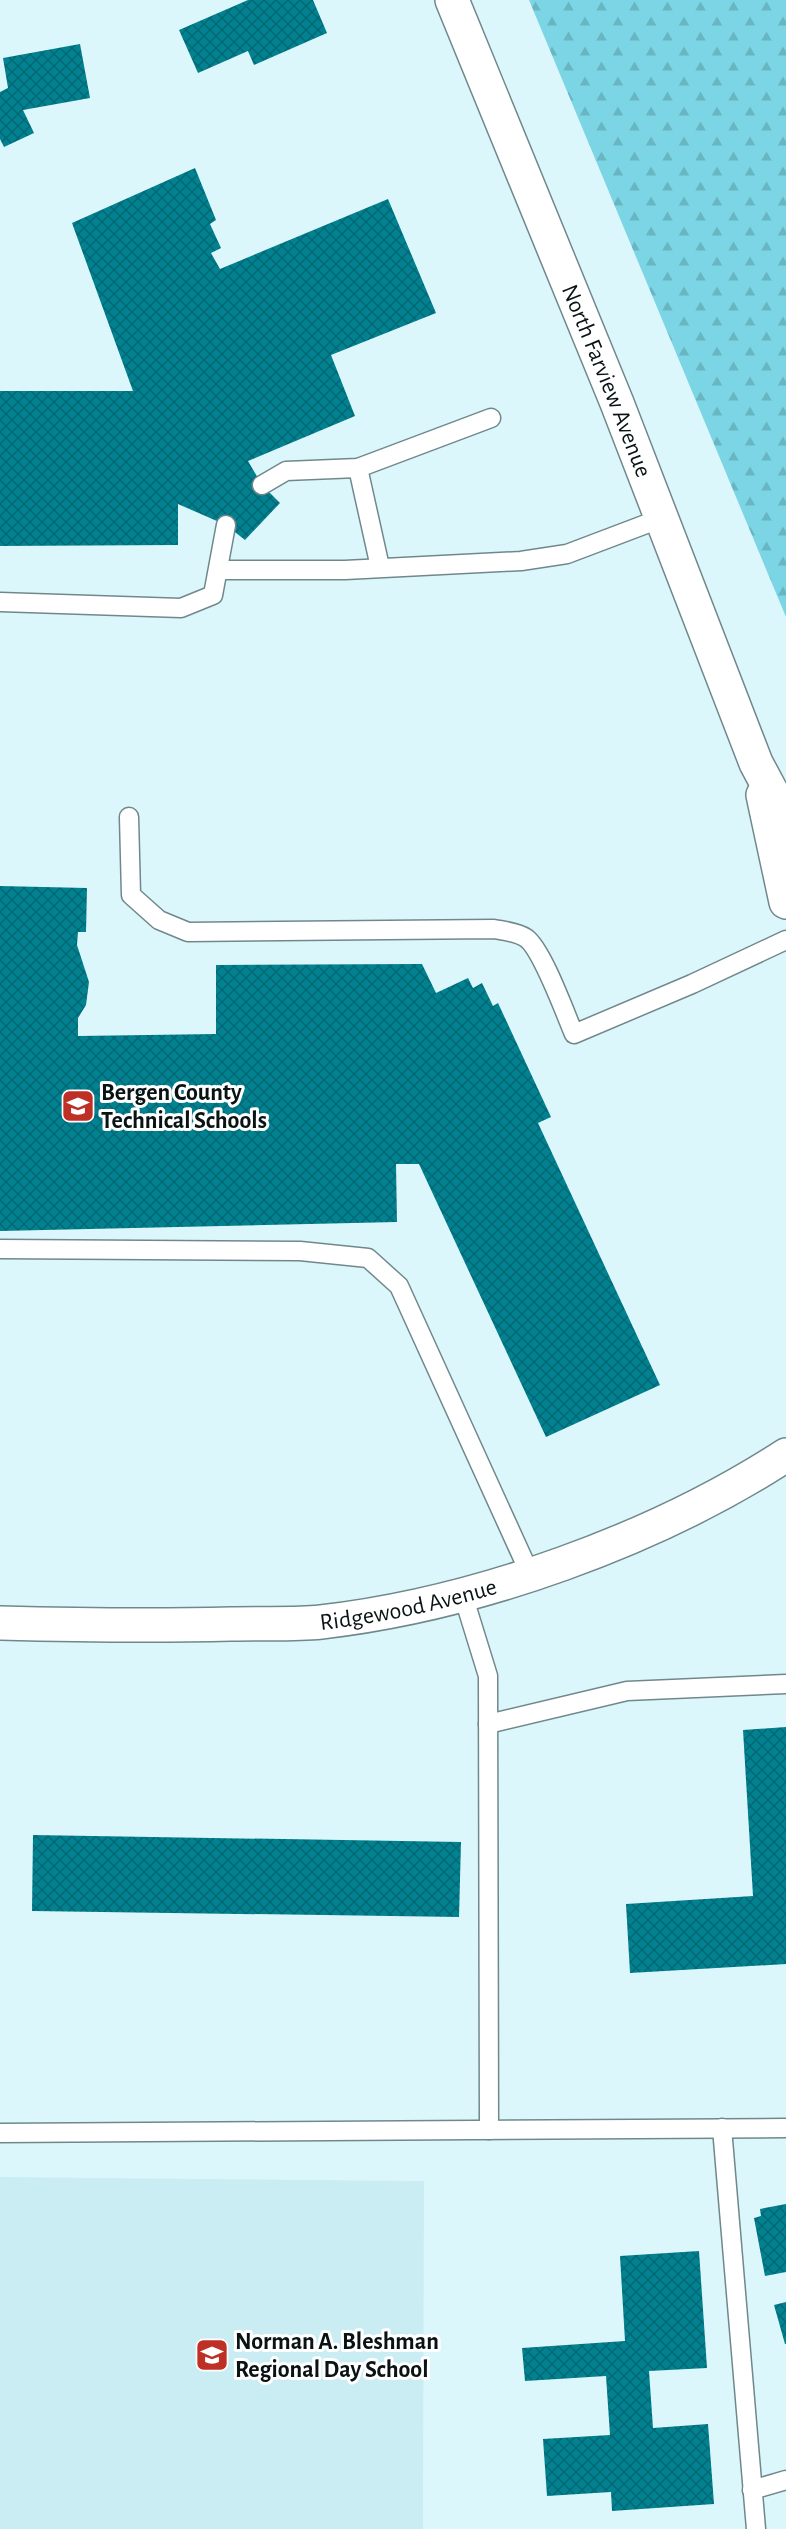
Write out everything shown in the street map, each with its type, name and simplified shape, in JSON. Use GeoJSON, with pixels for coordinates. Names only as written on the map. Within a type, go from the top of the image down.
{"type":"FeatureCollection","features":[{"type":"Feature","properties":{"kind":"street","name":"North Farview Avenue"},"geometry":{"type":"LineString","coordinates":[[452,0],[617,403],[756,764],[786,819]]}},
{"type":"Feature","properties":{"kind":"street","name":"North Farview Avenue"},"geometry":{"type":"LineString","coordinates":[[756,764],[786,902]]}},
{"type":"Feature","properties":{"kind":"street","name":"Ridgewood Avenue"},"geometry":{"type":"LineString","coordinates":[[0,1623],[142,1626],[320,1622],[425,1605],[530,1574],[645,1531],[752,1477],[786,1455]]}},
{"type":"Feature","properties":{"kind":"lane"},"geometry":{"type":"LineString","coordinates":[[262,485],[286,471],[358,468],[491,418]]}},
{"type":"Feature","properties":{"kind":"lane"},"geometry":{"type":"LineString","coordinates":[[358,468],[380,567]]}},
{"type":"Feature","properties":{"kind":"lane"},"geometry":{"type":"LineString","coordinates":[[219,570],[345,570],[521,561],[567,554],[662,518]]}},
{"type":"Feature","properties":{"kind":"lane"},"geometry":{"type":"LineString","coordinates":[[0,602],[181,608],[213,595],[226,525]]}},
{"type":"Feature","properties":{"kind":"lane"},"geometry":{"type":"LineString","coordinates":[[129,817],[131,895],[159,920],[188,932],[494,929],[517,933],[528,939],[539,955],[574,1034],[692,984],[786,940]]}},
{"type":"Feature","properties":{"kind":"lane"},"geometry":{"type":"LineString","coordinates":[[0,1249],[300,1251],[368,1258],[399,1286],[530,1574]]}},
{"type":"Feature","properties":{"kind":"lane"},"geometry":{"type":"LineString","coordinates":[[463,1595],[488,1677],[489,2130]]}},
{"type":"Feature","properties":{"kind":"lane"},"geometry":{"type":"LineString","coordinates":[[488,1724],[627,1691],[786,1684]]}},
{"type":"Feature","properties":{"kind":"lane"},"geometry":{"type":"LineString","coordinates":[[722,2128],[756,2529]]}},
{"type":"Feature","properties":{"kind":"lane"},"geometry":{"type":"LineString","coordinates":[[0,2133],[786,2128]]}},
{"type":"Feature","properties":{"kind":"lane"},"geometry":{"type":"LineString","coordinates":[[752,2490],[786,2480]]}},
{"type":"Feature","properties":{"kind":"shaded area","name":"Norman A. Bleshman Regional Day School"},"geometry":{"type":"Polygon","coordinates":[[[0,2177],[424,2181],[423,2529],[0,2529],[0,2177]]]}},
{"type":"Feature","properties":{"kind":"green space"},"geometry":{"type":"Polygon","coordinates":[[[529,0],[786,0],[786,617],[529,0]]]}},
{"type":"Feature","properties":{"kind":"building"},"geometry":{"type":"Polygon","coordinates":[[[248,0],[313,0],[327,33],[254,65],[248,51],[198,73],[179,30],[248,0]]]}},
{"type":"Feature","properties":{"kind":"building"},"geometry":{"type":"Polygon","coordinates":[[[80,44],[90,98],[23,110],[34,133],[4,147],[0,139],[0,92],[8,88],[3,58],[80,44]]]}},
{"type":"Feature","properties":{"kind":"building"},"geometry":{"type":"Polygon","coordinates":[[[195,168],[216,220],[210,224],[221,248],[211,253],[220,269],[388,199],[436,313],[331,355],[355,416],[248,461],[262,485],[280,503],[245,540],[226,525],[178,504],[178,545],[0,546],[0,391],[133,391],[72,223],[195,168]]]}},
{"type":"Feature","properties":{"kind":"building"},"geometry":{"type":"Polygon","coordinates":[[[0,886],[87,888],[86,932],[78,932],[77,945],[89,982],[86,1005],[78,1018],[78,1036],[216,1034],[216,965],[422,964],[436,993],[468,978],[473,988],[482,983],[493,1006],[498,1003],[551,1117],[538,1123],[660,1385],[546,1437],[419,1164],[396,1164],[397,1222],[0,1231],[0,886]]]}},
{"type":"Feature","properties":{"kind":"building"},"geometry":{"type":"Polygon","coordinates":[[[786,1727],[786,1964],[630,1973],[626,1904],[753,1896],[743,1730],[786,1727]]]}},
{"type":"Feature","properties":{"kind":"building"},"geometry":{"type":"Polygon","coordinates":[[[33,1835],[461,1842],[459,1917],[32,1911],[33,1835]]]}},
{"type":"Feature","properties":{"kind":"building"},"geometry":{"type":"Polygon","coordinates":[[[786,2204],[786,2272],[765,2276],[754,2218],[761,2216],[760,2209],[786,2204]]]}},
{"type":"Feature","properties":{"kind":"building"},"geometry":{"type":"Polygon","coordinates":[[[699,2251],[707,2368],[649,2371],[653,2428],[708,2424],[714,2504],[612,2511],[611,2492],[547,2496],[543,2439],[610,2435],[606,2376],[525,2381],[522,2348],[625,2341],[620,2256],[699,2251]]]}},
{"type":"Feature","properties":{"kind":"building"},"geometry":{"type":"Polygon","coordinates":[[[786,2302],[786,2344],[785,2344],[774,2305],[786,2302]]]}},
{"type":"Feature","properties":{"kind":"place","name":"Bergen County Technical Schools"},"geometry":{"type":"Point","coordinates":[78,1106]}},
{"type":"Feature","properties":{"kind":"place","name":"Norman A. Bleshman Regional Day School"},"geometry":{"type":"Point","coordinates":[212,2355]}}]}
